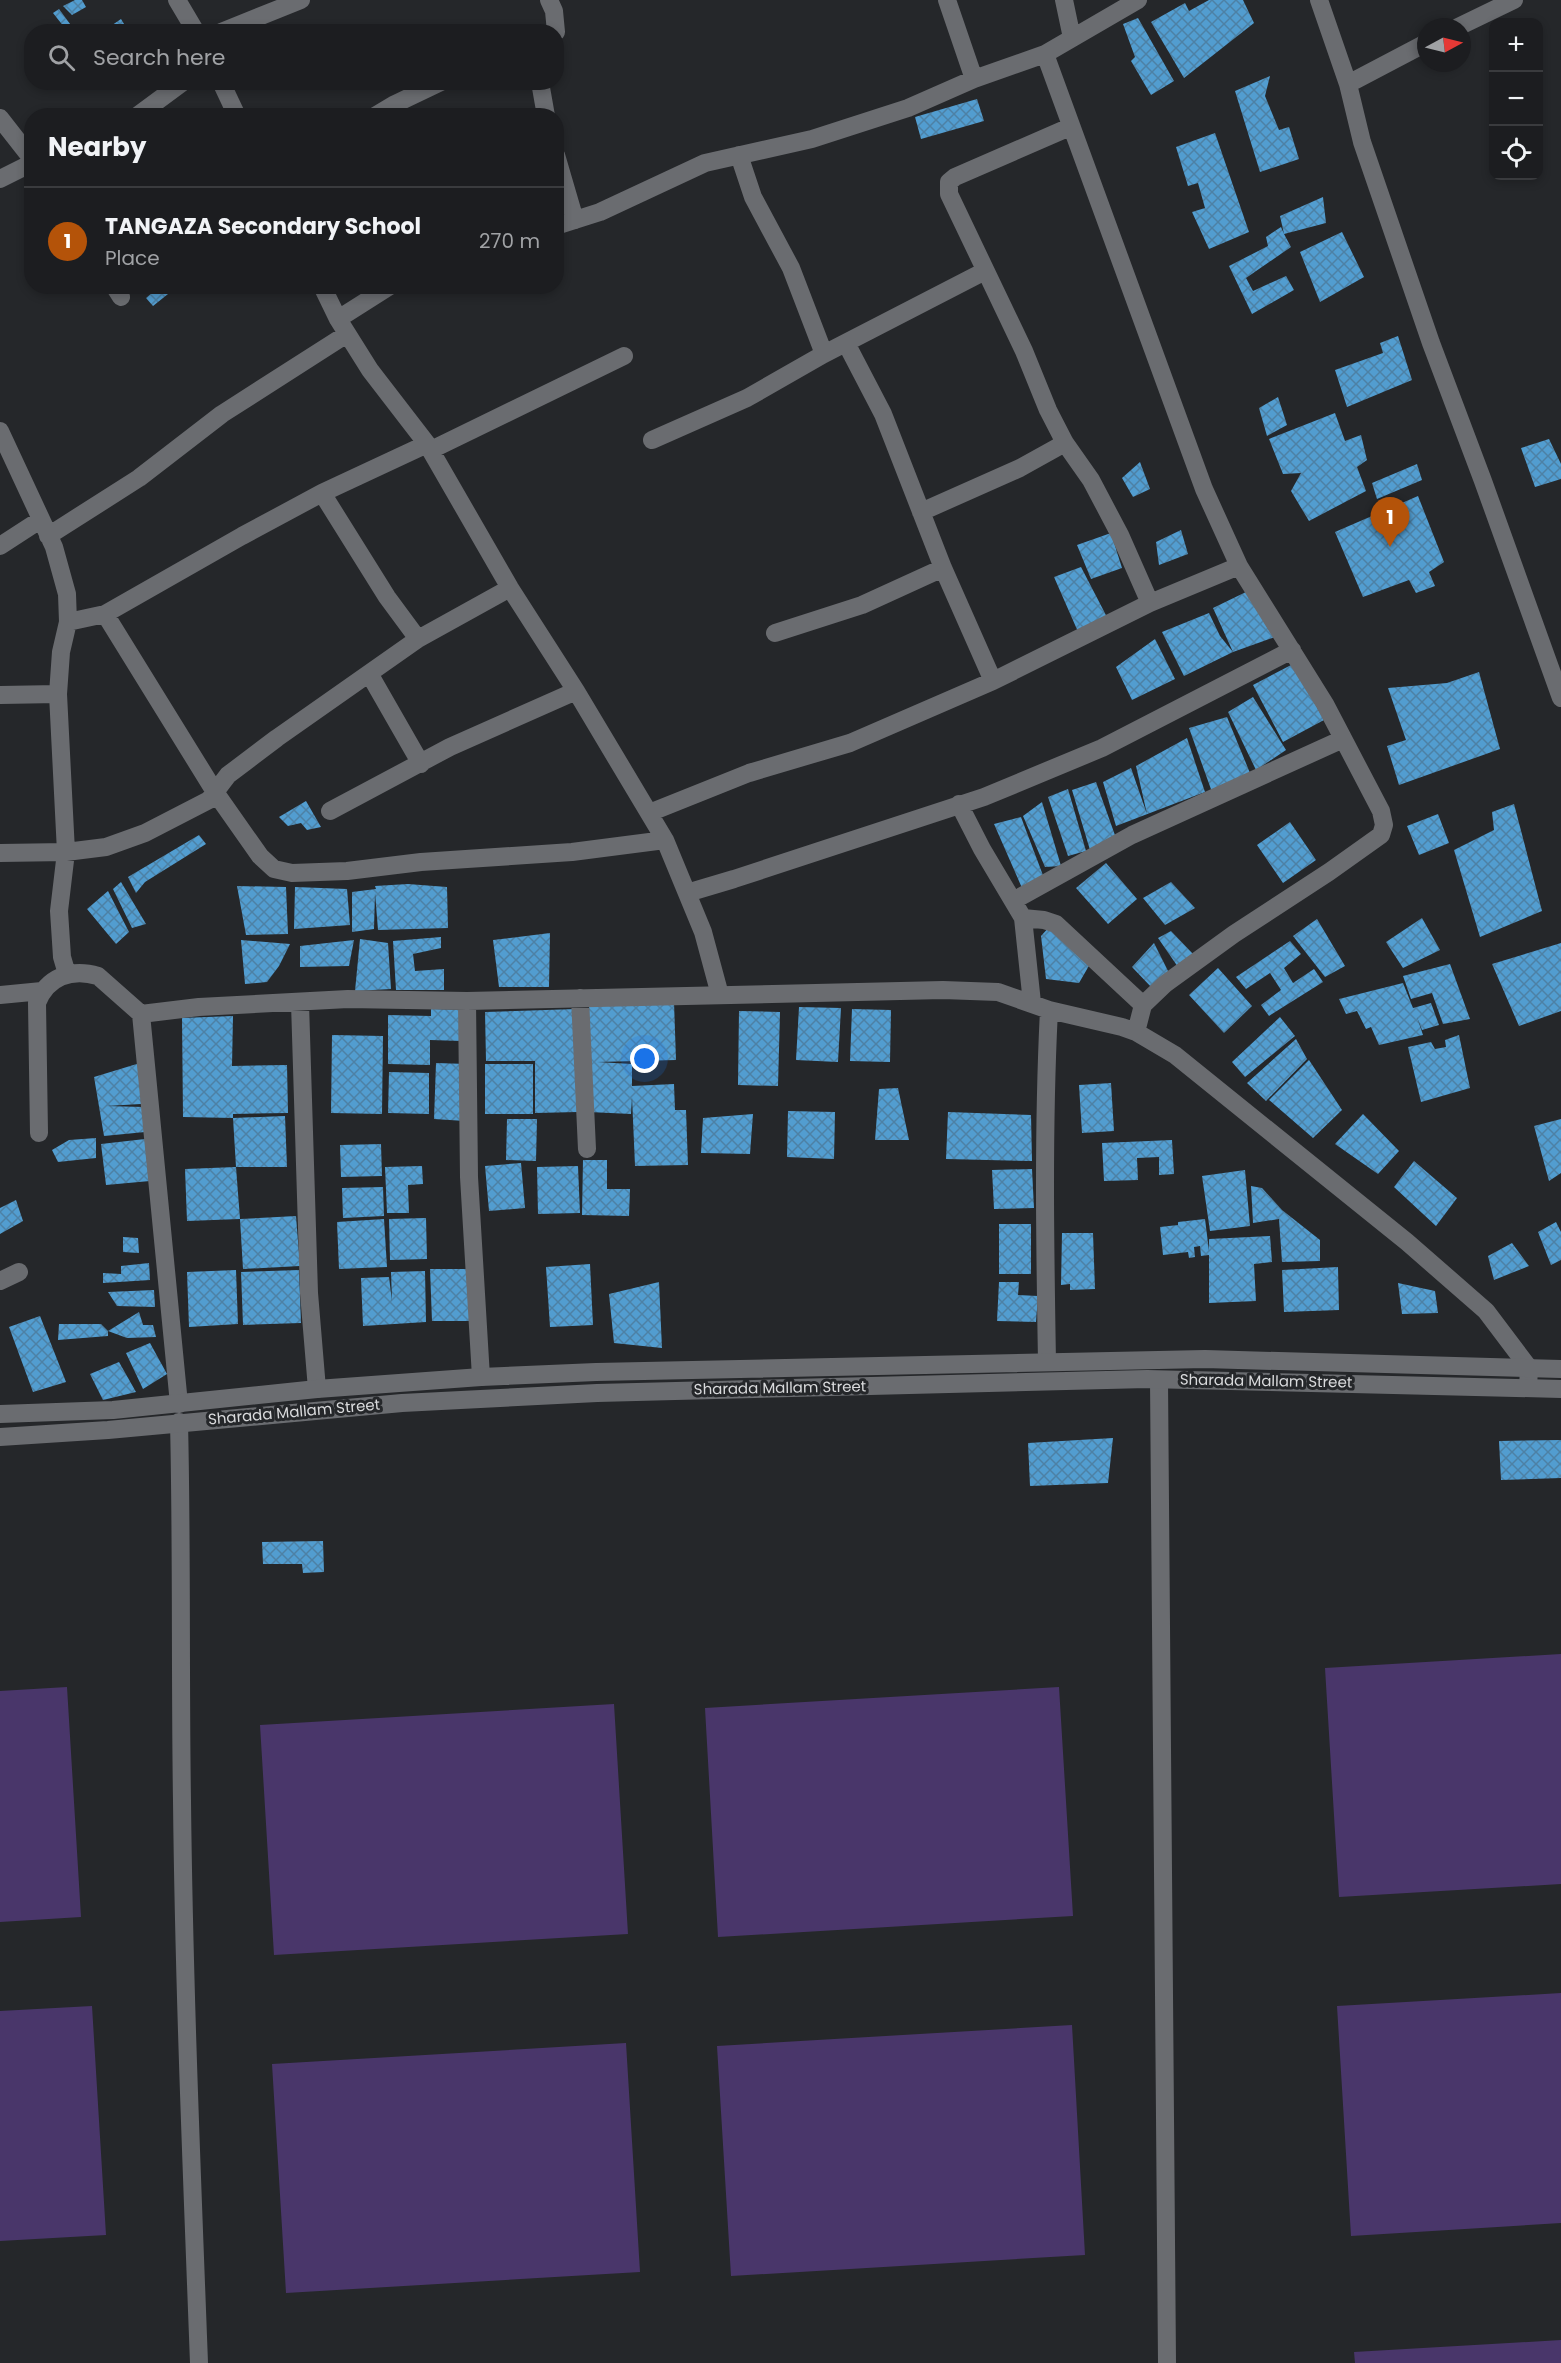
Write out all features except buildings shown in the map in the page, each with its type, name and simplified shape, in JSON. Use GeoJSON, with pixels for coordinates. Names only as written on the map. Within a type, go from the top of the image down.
{"type":"FeatureCollection","features":[{"type":"Feature","properties":{"kind":"street"},"geometry":{"type":"LineString","coordinates":[[177,0],[191,24]]}},
{"type":"Feature","properties":{"kind":"street"},"geometry":{"type":"LineString","coordinates":[[241,24],[301,0]]}},
{"type":"Feature","properties":{"kind":"street"},"geometry":{"type":"LineString","coordinates":[[549,0],[554,11],[555,24]]}},
{"type":"Feature","properties":{"kind":"street"},"geometry":{"type":"LineString","coordinates":[[947,0],[974,79]]}},
{"type":"Feature","properties":{"kind":"street"},"geometry":{"type":"LineString","coordinates":[[1064,0],[1072,38]]}},
{"type":"Feature","properties":{"kind":"street"},"geometry":{"type":"LineString","coordinates":[[564,223],[600,212],[705,163],[812,139],[908,108],[974,79],[1045,54],[1138,0]]}},
{"type":"Feature","properties":{"kind":"street"},"geometry":{"type":"LineString","coordinates":[[1319,0],[1348,84],[1362,142],[1427,332],[1561,698]]}},
{"type":"Feature","properties":{"kind":"street"},"geometry":{"type":"LineString","coordinates":[[1471,21],[1515,0]]}},
{"type":"Feature","properties":{"kind":"street"},"geometry":{"type":"LineString","coordinates":[[1348,84],[1417,48]]}},
{"type":"Feature","properties":{"kind":"street"},"geometry":{"type":"LineString","coordinates":[[1045,54],[1204,489],[1239,566],[1292,650],[1343,739],[1380,811],[1384,825],[1381,835],[1225,940],[1165,984],[1143,1005],[1136,1032]]}},
{"type":"Feature","properties":{"kind":"street"},"geometry":{"type":"LineString","coordinates":[[148,108],[172,90]]}},
{"type":"Feature","properties":{"kind":"street"},"geometry":{"type":"LineString","coordinates":[[225,90],[233,108]]}},
{"type":"Feature","properties":{"kind":"street"},"geometry":{"type":"LineString","coordinates":[[388,108],[424,90]]}},
{"type":"Feature","properties":{"kind":"street"},"geometry":{"type":"LineString","coordinates":[[541,90],[545,108]]}},
{"type":"Feature","properties":{"kind":"street"},"geometry":{"type":"LineString","coordinates":[[0,118],[24,150]]}},
{"type":"Feature","properties":{"kind":"street"},"geometry":{"type":"LineString","coordinates":[[1070,127],[955,177],[949,183],[949,194],[1024,351],[1048,410],[1065,443],[1091,480],[1120,535],[1150,603]]}},
{"type":"Feature","properties":{"kind":"street"},"geometry":{"type":"LineString","coordinates":[[739,155],[753,197],[791,268],[824,354]]}},
{"type":"Feature","properties":{"kind":"street"},"geometry":{"type":"LineString","coordinates":[[0,179],[24,166]]}},
{"type":"Feature","properties":{"kind":"street"},"geometry":{"type":"LineString","coordinates":[[564,182],[575,220]]}},
{"type":"Feature","properties":{"kind":"street"},"geometry":{"type":"LineString","coordinates":[[652,441],[747,398],[824,354],[985,272]]}},
{"type":"Feature","properties":{"kind":"street"},"geometry":{"type":"LineString","coordinates":[[326,294],[343,327],[370,370],[429,447],[510,588],[576,691],[665,840],[709,950],[720,995]]}},
{"type":"Feature","properties":{"kind":"street"},"geometry":{"type":"LineString","coordinates":[[0,546],[44,528],[139,478],[222,414],[343,327],[381,294]]}},
{"type":"Feature","properties":{"kind":"street"},"geometry":{"type":"LineString","coordinates":[[846,343],[883,414],[943,568],[993,681]]}},
{"type":"Feature","properties":{"kind":"street"},"geometry":{"type":"LineString","coordinates":[[68,622],[105,614],[322,493],[429,447],[624,356]]}},
{"type":"Feature","properties":{"kind":"street"},"geometry":{"type":"LineString","coordinates":[[0,430],[54,547],[67,594],[68,622],[61,652],[58,694],[66,852],[59,911],[62,957],[67,974]]}},
{"type":"Feature","properties":{"kind":"street"},"geometry":{"type":"LineString","coordinates":[[921,512],[1020,468],[1065,443]]}},
{"type":"Feature","properties":{"kind":"street"},"geometry":{"type":"LineString","coordinates":[[322,493],[381,587],[418,639]]}},
{"type":"Feature","properties":{"kind":"street"},"geometry":{"type":"LineString","coordinates":[[649,813],[749,773],[850,743],[993,681],[1150,603],[1239,566]]}},
{"type":"Feature","properties":{"kind":"street"},"geometry":{"type":"LineString","coordinates":[[775,633],[862,605],[943,568]]}},
{"type":"Feature","properties":{"kind":"street"},"geometry":{"type":"LineString","coordinates":[[0,853],[66,852],[106,847],[145,832],[209,800],[228,775],[418,639],[510,588]]}},
{"type":"Feature","properties":{"kind":"street"},"geometry":{"type":"LineString","coordinates":[[105,614],[215,792],[265,862],[274,869],[292,873],[347,871],[421,862],[572,852],[665,840]]}},
{"type":"Feature","properties":{"kind":"street"},"geometry":{"type":"LineString","coordinates":[[687,893],[984,797],[1102,748],[1292,650]]}},
{"type":"Feature","properties":{"kind":"street"},"geometry":{"type":"LineString","coordinates":[[370,675],[421,764]]}},
{"type":"Feature","properties":{"kind":"street"},"geometry":{"type":"LineString","coordinates":[[330,811],[489,728],[576,691]]}},
{"type":"Feature","properties":{"kind":"street"},"geometry":{"type":"LineString","coordinates":[[0,695],[58,694]]}},
{"type":"Feature","properties":{"kind":"street"},"geometry":{"type":"LineString","coordinates":[[1013,901],[1132,835],[1343,739]]}},
{"type":"Feature","properties":{"kind":"street"},"geometry":{"type":"LineString","coordinates":[[959,804],[982,849],[1023,918],[1032,1003]]}},
{"type":"Feature","properties":{"kind":"street"},"geometry":{"type":"LineString","coordinates":[[1023,918],[1056,924],[1143,1005]]}},
{"type":"Feature","properties":{"kind":"street"},"geometry":{"type":"LineString","coordinates":[[39,1133],[37,1004],[48,983],[67,974],[98,976],[141,1014],[179,1404]]}},
{"type":"Feature","properties":{"kind":"street"},"geometry":{"type":"LineString","coordinates":[[141,1014],[199,1007],[348,999],[467,1001],[943,990],[998,992],[1049,1010],[1136,1032],[1174,1055],[1407,1242],[1486,1311],[1529,1368],[1528,1388]]}},
{"type":"Feature","properties":{"kind":"street"},"geometry":{"type":"LineString","coordinates":[[0,995],[42,992]]}},
{"type":"Feature","properties":{"kind":"street"},"geometry":{"type":"LineString","coordinates":[[580,998],[587,1149]]}},
{"type":"Feature","properties":{"kind":"street"},"geometry":{"type":"LineString","coordinates":[[467,1001],[470,1178],[481,1377]]}},
{"type":"Feature","properties":{"kind":"street"},"geometry":{"type":"LineString","coordinates":[[300,1003],[309,1293],[317,1389]]}},
{"type":"Feature","properties":{"kind":"street"},"geometry":{"type":"LineString","coordinates":[[1047,1362],[1044,1187],[1049,1010]]}},
{"type":"Feature","properties":{"kind":"street"},"geometry":{"type":"LineString","coordinates":[[0,1281],[19,1272]]}},
{"type":"Feature","properties":{"kind":"street","name":"Sharada Mallam Street"},"geometry":{"type":"LineString","coordinates":[[0,1414],[112,1410],[317,1389],[481,1377],[796,1367],[1205,1359],[1561,1369]]}},
{"type":"Feature","properties":{"kind":"street"},"geometry":{"type":"LineString","coordinates":[[1159,1380],[1167,2363]]}},
{"type":"Feature","properties":{"kind":"street","name":"Sharada Mallam Street"},"geometry":{"type":"LineString","coordinates":[[0,1437],[482,1397],[785,1387],[1159,1380],[1561,1389]]}},
{"type":"Feature","properties":{"kind":"street"},"geometry":{"type":"LineString","coordinates":[[179,1422],[182,1563],[182,1822],[199,2363]]}},
{"type":"Feature","properties":{"kind":"shaded area"},"geometry":{"type":"Polygon","coordinates":[[[1561,1654],[1561,1884],[1339,1897],[1325,1668],[1561,1654]]]}},
{"type":"Feature","properties":{"kind":"shaded area"},"geometry":{"type":"Polygon","coordinates":[[[67,1687],[81,1917],[0,1922],[0,1691],[67,1687]]]}},
{"type":"Feature","properties":{"kind":"shaded area"},"geometry":{"type":"Polygon","coordinates":[[[1059,1687],[1073,1916],[718,1937],[705,1708],[1059,1687]]]}},
{"type":"Feature","properties":{"kind":"shaded area"},"geometry":{"type":"Polygon","coordinates":[[[614,1704],[628,1934],[274,1955],[260,1725],[614,1704]]]}},
{"type":"Feature","properties":{"kind":"shaded area"},"geometry":{"type":"Polygon","coordinates":[[[1561,1993],[1561,2223],[1351,2236],[1337,2006],[1561,1993]]]}},
{"type":"Feature","properties":{"kind":"shaded area"},"geometry":{"type":"Polygon","coordinates":[[[92,2006],[106,2235],[0,2241],[0,2011],[92,2006]]]}},
{"type":"Feature","properties":{"kind":"shaded area"},"geometry":{"type":"Polygon","coordinates":[[[1072,2025],[1085,2255],[731,2276],[717,2046],[1072,2025]]]}},
{"type":"Feature","properties":{"kind":"shaded area"},"geometry":{"type":"Polygon","coordinates":[[[626,2043],[640,2272],[286,2293],[272,2064],[626,2043]]]}},
{"type":"Feature","properties":{"kind":"shaded area"},"geometry":{"type":"Polygon","coordinates":[[[1561,2340],[1561,2363],[1355,2363],[1354,2352],[1561,2340]]]}},
{"type":"Feature","properties":{"kind":"place","name":"TANGAZA Secondary School"},"geometry":{"type":"Point","coordinates":[1390,547]}}]}
